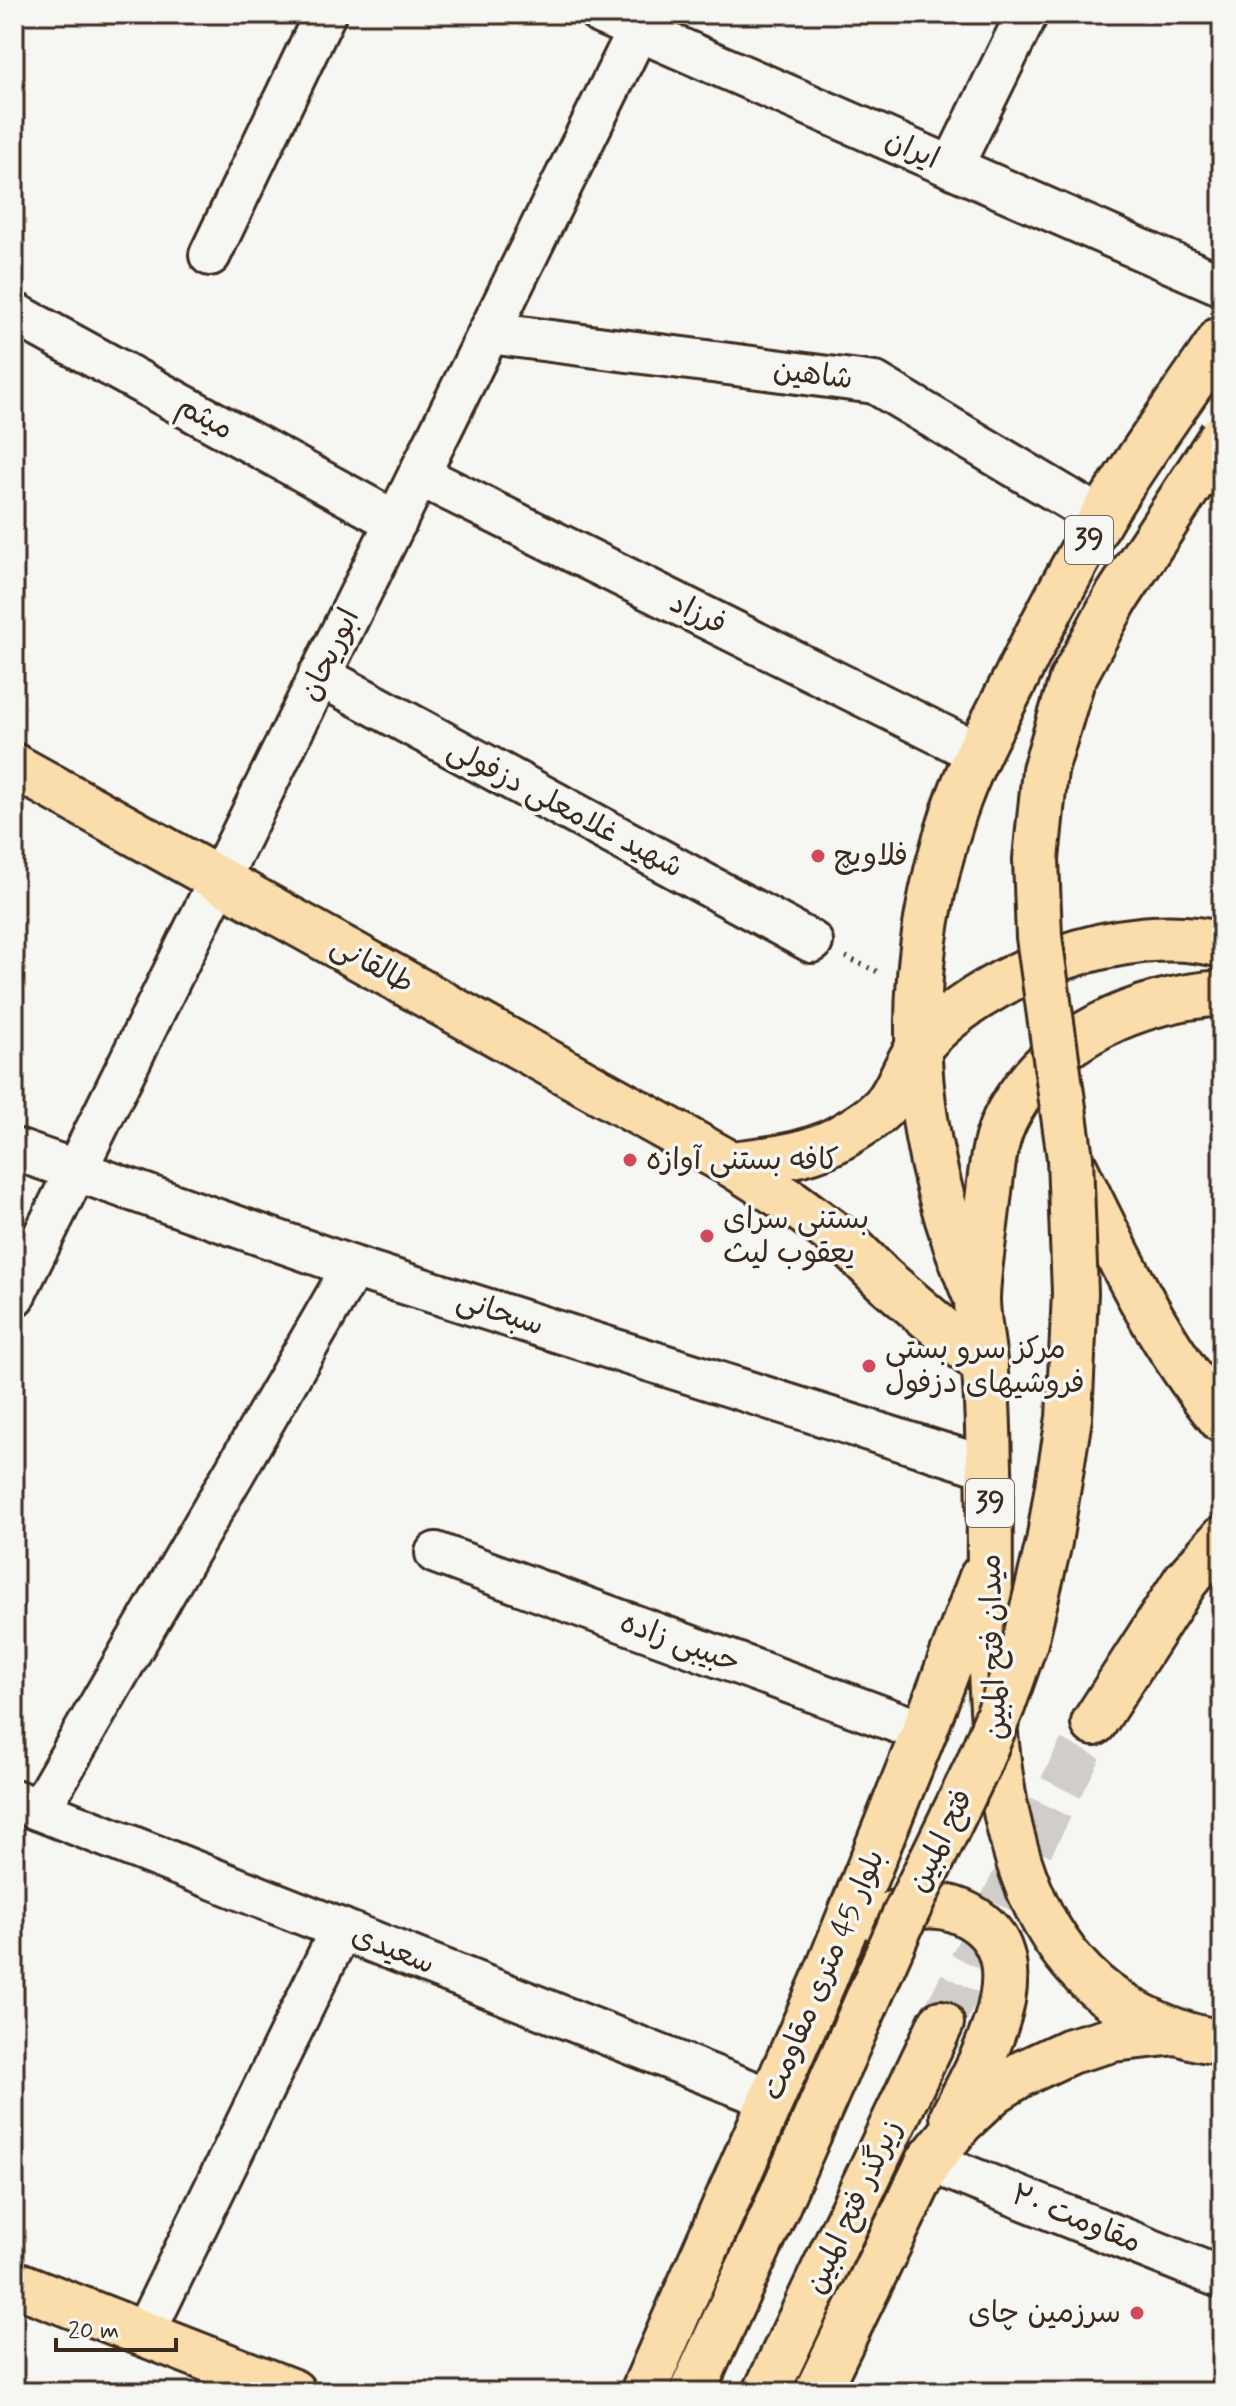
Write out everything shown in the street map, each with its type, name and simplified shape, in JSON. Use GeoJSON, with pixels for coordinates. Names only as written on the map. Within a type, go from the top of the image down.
{"type":"FeatureCollection","features":[{"type":"Feature","properties":{"kind":"main road","name":"39"},"geometry":{"type":"LineString","coordinates":[[977,1299],[949,1227],[929,1153],[917,1050],[925,928],[937,869],[955,810],[978,753],[1032,645],[1101,518],[1222,338]]}},
{"type":"Feature","properties":{"kind":"main road"},"geometry":{"type":"LineString","coordinates":[[1222,436],[1115,600],[1072,680],[1045,770],[1036,859],[1039,937],[1070,1158],[1149,1311],[1192,1384],[1222,1420]]}},
{"type":"Feature","properties":{"kind":"main road","name":"طالقانی"},"geometry":{"type":"LineString","coordinates":[[14,766],[731,1164],[791,1202],[848,1244],[882,1278],[985,1366]]}},
{"type":"Feature","properties":{"kind":"main road"},"geometry":{"type":"LineString","coordinates":[[731,1164],[788,1157],[820,1148],[848,1134],[886,1105],[917,1050],[960,1010],[997,986],[1035,967],[1092,948],[1168,938],[1222,945]]}},
{"type":"Feature","properties":{"kind":"main road","name":"میدان فتح المبین"},"geometry":{"type":"LineString","coordinates":[[1207,2040],[1152,2022],[1104,1995],[1070,1961],[1020,1867],[1000,1788],[992,1701],[989,1468],[985,1366],[977,1299],[994,1145],[1009,1111],[1041,1069],[1085,1033],[1128,1012],[1168,999],[1222,993]]}},
{"type":"Feature","properties":{"kind":"main road","name":"فتح المبین"},"geometry":{"type":"LineString","coordinates":[[692,2392],[905,1915],[978,1765],[1025,1642],[1049,1542],[1069,1418],[1075,1293],[1070,1158]]}},
{"type":"Feature","properties":{"kind":"main road"},"geometry":{"type":"LineString","coordinates":[[1094,1723],[1186,1580],[1222,1539]]}},
{"type":"Feature","properties":{"kind":"main road","name":"بلوار 45 متری مقاومت"},"geometry":{"type":"LineString","coordinates":[[643,2392],[824,1980],[924,1732],[991,1552]]}},
{"type":"Feature","properties":{"kind":"main road"},"geometry":{"type":"LineString","coordinates":[[817,2392],[977,2069],[994,2030],[1005,1977],[1002,1955],[993,1937],[969,1916],[934,1904],[906,1908],[878,1920],[860,1935],[824,1980]]}},
{"type":"Feature","properties":{"kind":"main road","name":"زیرگذر فتح المبین"},"geometry":{"type":"LineString","coordinates":[[766,2392],[941,2023]]}},
{"type":"Feature","properties":{"kind":"main road"},"geometry":{"type":"LineString","coordinates":[[929,2161],[961,2122],[994,2091],[1023,2073],[1070,2051],[1113,2039],[1207,2040]]}},
{"type":"Feature","properties":{"kind":"main road"},"geometry":{"type":"LineString","coordinates":[[14,2283],[293,2392]]}},
{"type":"Feature","properties":{"kind":"street"},"geometry":{"type":"LineString","coordinates":[[210,255],[325,14]]}},
{"type":"Feature","properties":{"kind":"street","name":"ایران"},"geometry":{"type":"LineString","coordinates":[[601,14],[642,22],[952,167],[1222,285]]}},
{"type":"Feature","properties":{"kind":"street"},"geometry":{"type":"LineString","coordinates":[[952,167],[1027,14]]}},
{"type":"Feature","properties":{"kind":"street","name":"ابوریحان"},"geometry":{"type":"LineString","coordinates":[[14,1296],[642,22]]}},
{"type":"Feature","properties":{"kind":"street","name":"میثم"},"geometry":{"type":"LineString","coordinates":[[14,313],[396,522]]}},
{"type":"Feature","properties":{"kind":"street","name":"شاهین"},"geometry":{"type":"LineString","coordinates":[[489,333],[875,383],[1101,518]]}},
{"type":"Feature","properties":{"kind":"street","name":"فرزاد"},"geometry":{"type":"LineString","coordinates":[[419,475],[978,753]]}},
{"type":"Feature","properties":{"kind":"street","name":"شهید غلامعلی دزفولی"},"geometry":{"type":"LineString","coordinates":[[319,675],[812,942]]}},
{"type":"Feature","properties":{"kind":"street","name":"سبحانی"},"geometry":{"type":"LineString","coordinates":[[14,1149],[353,1267],[989,1468]]}},
{"type":"Feature","properties":{"kind":"street"},"geometry":{"type":"LineString","coordinates":[[27,1805],[353,1267]]}},
{"type":"Feature","properties":{"kind":"street","name":"حبیبی زاده"},"geometry":{"type":"LineString","coordinates":[[436,1553],[924,1732]]}},
{"type":"Feature","properties":{"kind":"street","name":"سعیدی"},"geometry":{"type":"LineString","coordinates":[[27,1805],[771,2099]]}},
{"type":"Feature","properties":{"kind":"street"},"geometry":{"type":"LineString","coordinates":[[144,2334],[341,1929]]}},
{"type":"Feature","properties":{"kind":"street","name":"مقاومت ۲۰"},"geometry":{"type":"LineString","coordinates":[[929,2161],[1222,2278]]}},
{"type":"Feature","properties":{"kind":"path"},"geometry":{"type":"LineString","coordinates":[[812,942],[919,989]]}},
{"type":"Feature","properties":{"kind":"tunnel"},"geometry":{"type":"LineString","coordinates":[[941,2023],[1094,1723]]}},
{"type":"Feature","properties":{"kind":"place","name":"فلاویچ"},"geometry":{"type":"Point","coordinates":[818,856]}},
{"type":"Feature","properties":{"kind":"place","name":"کافه بستنی آوازه"},"geometry":{"type":"Point","coordinates":[630,1160]}},
{"type":"Feature","properties":{"kind":"place","name":"بستنی سرای یعقوب لیث"},"geometry":{"type":"Point","coordinates":[707,1236]}},
{"type":"Feature","properties":{"kind":"place","name":"مرکز سرو بستی فروشیهای دزفول"},"geometry":{"type":"Point","coordinates":[869,1366]}},
{"type":"Feature","properties":{"kind":"place","name":"سرزمین چای"},"geometry":{"type":"Point","coordinates":[1137,2313]}}]}
